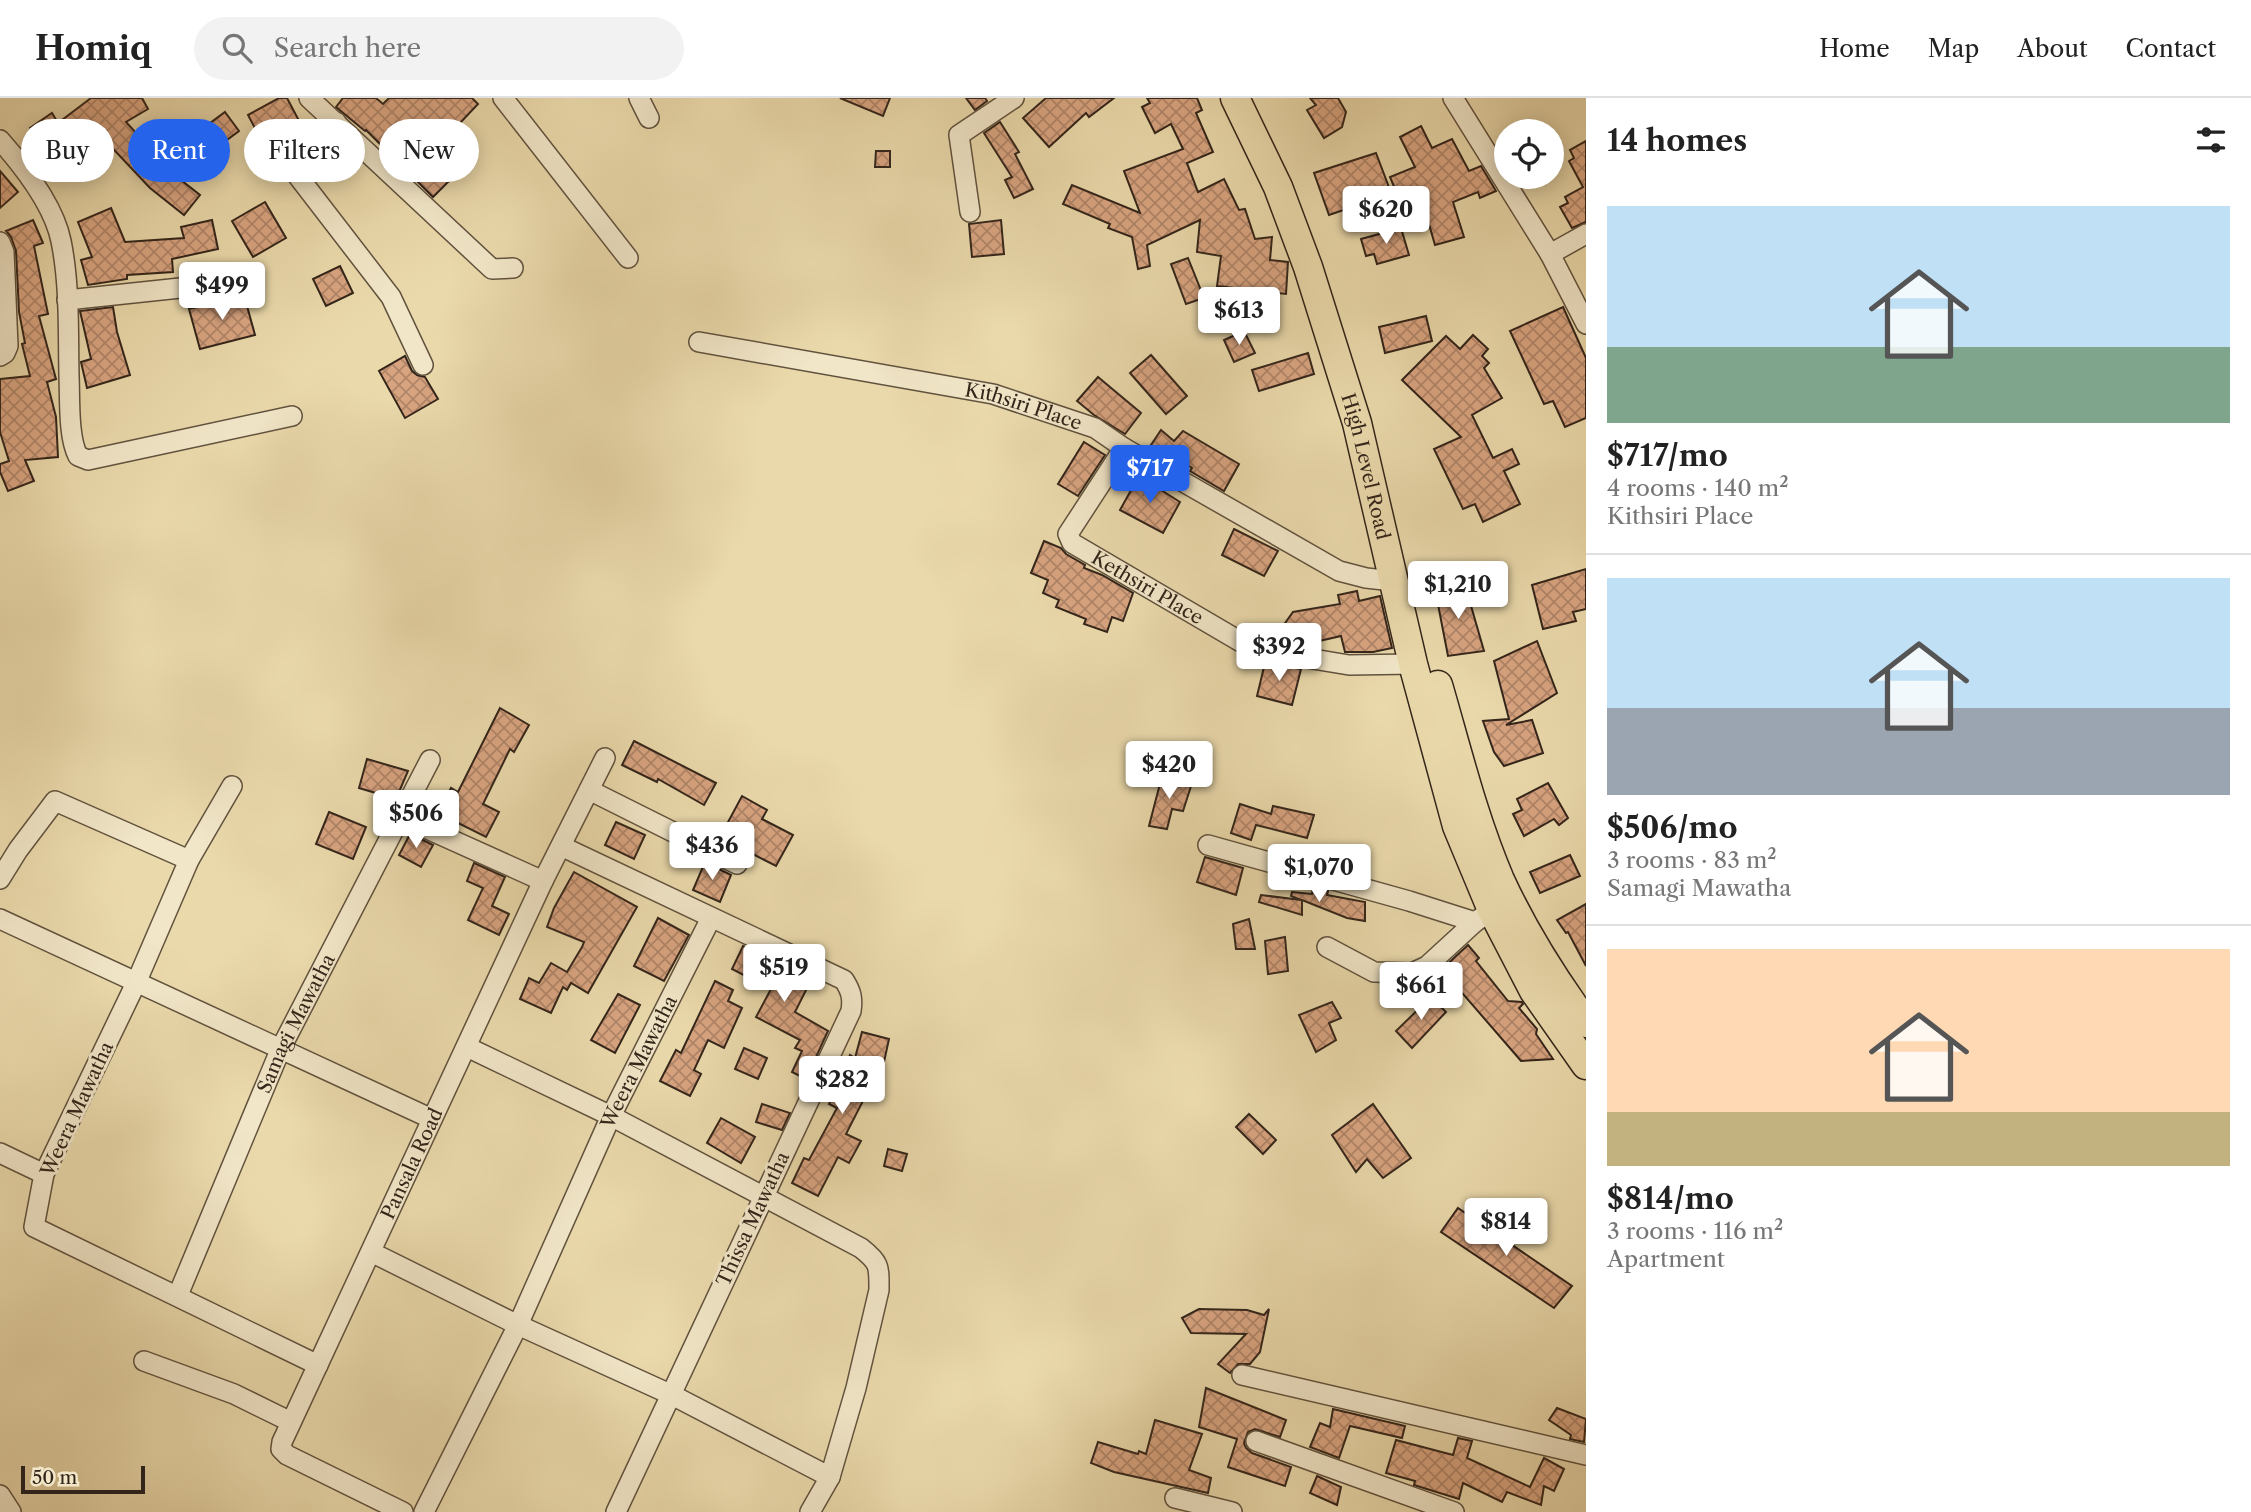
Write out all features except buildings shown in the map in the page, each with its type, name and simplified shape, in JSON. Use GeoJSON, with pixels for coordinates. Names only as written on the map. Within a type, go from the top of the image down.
{"type":"FeatureCollection","features":[{"type":"Feature","properties":{"kind":"highway","name":"High Level Road"},"geometry":{"type":"LineString","coordinates":[[1235,98],[1278,187],[1308,267],[1357,423],[1413,664],[1483,916],[1586,1065]]}},
{"type":"Feature","properties":{"kind":"highway","name":"High Level Road"},"geometry":{"type":"LineString","coordinates":[[1250,98],[1290,182],[1320,263],[1369,419],[1412,606],[1481,828],[1512,905],[1547,966],[1586,1023]]}},
{"type":"Feature","properties":{"kind":"street"},"geometry":{"type":"LineString","coordinates":[[309,98],[333,119]]}},
{"type":"Feature","properties":{"kind":"street"},"geometry":{"type":"LineString","coordinates":[[502,98],[628,258]]}},
{"type":"Feature","properties":{"kind":"street"},"geometry":{"type":"LineString","coordinates":[[639,98],[649,118]]}},
{"type":"Feature","properties":{"kind":"street"},"geometry":{"type":"LineString","coordinates":[[970,212],[959,135],[1014,98]]}},
{"type":"Feature","properties":{"kind":"street"},"geometry":{"type":"LineString","coordinates":[[1453,98],[1582,303],[1586,324]]}},
{"type":"Feature","properties":{"kind":"street"},"geometry":{"type":"LineString","coordinates":[[0,140],[46,203],[61,239],[67,300],[70,404],[75,449],[82,459],[292,416]]}},
{"type":"Feature","properties":{"kind":"street"},"geometry":{"type":"LineString","coordinates":[[365,149],[492,269],[513,268]]}},
{"type":"Feature","properties":{"kind":"street"},"geometry":{"type":"LineString","coordinates":[[302,182],[390,297],[423,365]]}},
{"type":"Feature","properties":{"kind":"street"},"geometry":{"type":"LineString","coordinates":[[1550,254],[1586,234]]}},
{"type":"Feature","properties":{"kind":"street"},"geometry":{"type":"LineString","coordinates":[[0,242],[4,252],[8,346],[0,356]]}},
{"type":"Feature","properties":{"kind":"street"},"geometry":{"type":"LineString","coordinates":[[67,300],[218,284]]}},
{"type":"Feature","properties":{"kind":"street","name":"Kithsiri Place"},"geometry":{"type":"LineString","coordinates":[[699,342],[993,394],[1095,428],[1124,449],[1339,571],[1393,581]]}},
{"type":"Feature","properties":{"kind":"street","name":"Kethsiri Place"},"geometry":{"type":"LineString","coordinates":[[1124,449],[1068,534],[1072,543],[1253,649],[1349,665],[1413,664]]}},
{"type":"Feature","properties":{"kind":"street","name":"Pansala Road"},"geometry":{"type":"LineString","coordinates":[[403,1512],[287,1455],[281,1449],[282,1442],[543,881],[605,758]]}},
{"type":"Feature","properties":{"kind":"street","name":"Samagi Mawatha"},"geometry":{"type":"LineString","coordinates":[[178,1295],[281,1048],[430,760]]}},
{"type":"Feature","properties":{"kind":"street","name":"Weera Mawatha"},"geometry":{"type":"LineString","coordinates":[[232,786],[189,860],[136,983],[44,1174],[34,1227],[318,1365]]}},
{"type":"Feature","properties":{"kind":"street"},"geometry":{"type":"LineString","coordinates":[[589,790],[737,864]]}},
{"type":"Feature","properties":{"kind":"street"},"geometry":{"type":"LineString","coordinates":[[0,878],[55,801],[189,860]]}},
{"type":"Feature","properties":{"kind":"street"},"geometry":{"type":"LineString","coordinates":[[401,817],[543,881]]}},
{"type":"Feature","properties":{"kind":"street"},"geometry":{"type":"LineString","coordinates":[[1208,845],[1409,901],[1483,916]]}},
{"type":"Feature","properties":{"kind":"street","name":"Thissa Mawatha"},"geometry":{"type":"LineString","coordinates":[[561,846],[844,980],[853,1002],[616,1512]]}},
{"type":"Feature","properties":{"kind":"street"},"geometry":{"type":"LineString","coordinates":[[1327,947],[1374,972],[1412,973],[1427,966],[1483,916]]}},
{"type":"Feature","properties":{"kind":"street","name":"Weera Mawatha"},"geometry":{"type":"LineString","coordinates":[[424,1512],[517,1325],[611,1116],[711,918]]}},
{"type":"Feature","properties":{"kind":"street"},"geometry":{"type":"LineString","coordinates":[[0,919],[432,1119]]}},
{"type":"Feature","properties":{"kind":"street"},"geometry":{"type":"LineString","coordinates":[[467,1046],[611,1116],[861,1248],[876,1260],[880,1274],[879,1290],[856,1388],[830,1477],[810,1512]]}},
{"type":"Feature","properties":{"kind":"street"},"geometry":{"type":"LineString","coordinates":[[0,1153],[44,1174]]}},
{"type":"Feature","properties":{"kind":"street"},"geometry":{"type":"LineString","coordinates":[[371,1252],[517,1325],[672,1395],[830,1477]]}},
{"type":"Feature","properties":{"kind":"street"},"geometry":{"type":"LineString","coordinates":[[145,1361],[234,1394],[290,1422]]}},
{"type":"Feature","properties":{"kind":"street"},"geometry":{"type":"LineString","coordinates":[[1242,1375],[1586,1455]]}},
{"type":"Feature","properties":{"kind":"street"},"geometry":{"type":"LineString","coordinates":[[1256,1441],[1454,1512]]}},
{"type":"Feature","properties":{"kind":"street"},"geometry":{"type":"LineString","coordinates":[[0,1494],[11,1512]]}},
{"type":"Feature","properties":{"kind":"street"},"geometry":{"type":"LineString","coordinates":[[1175,1498],[1233,1512]]}}]}
